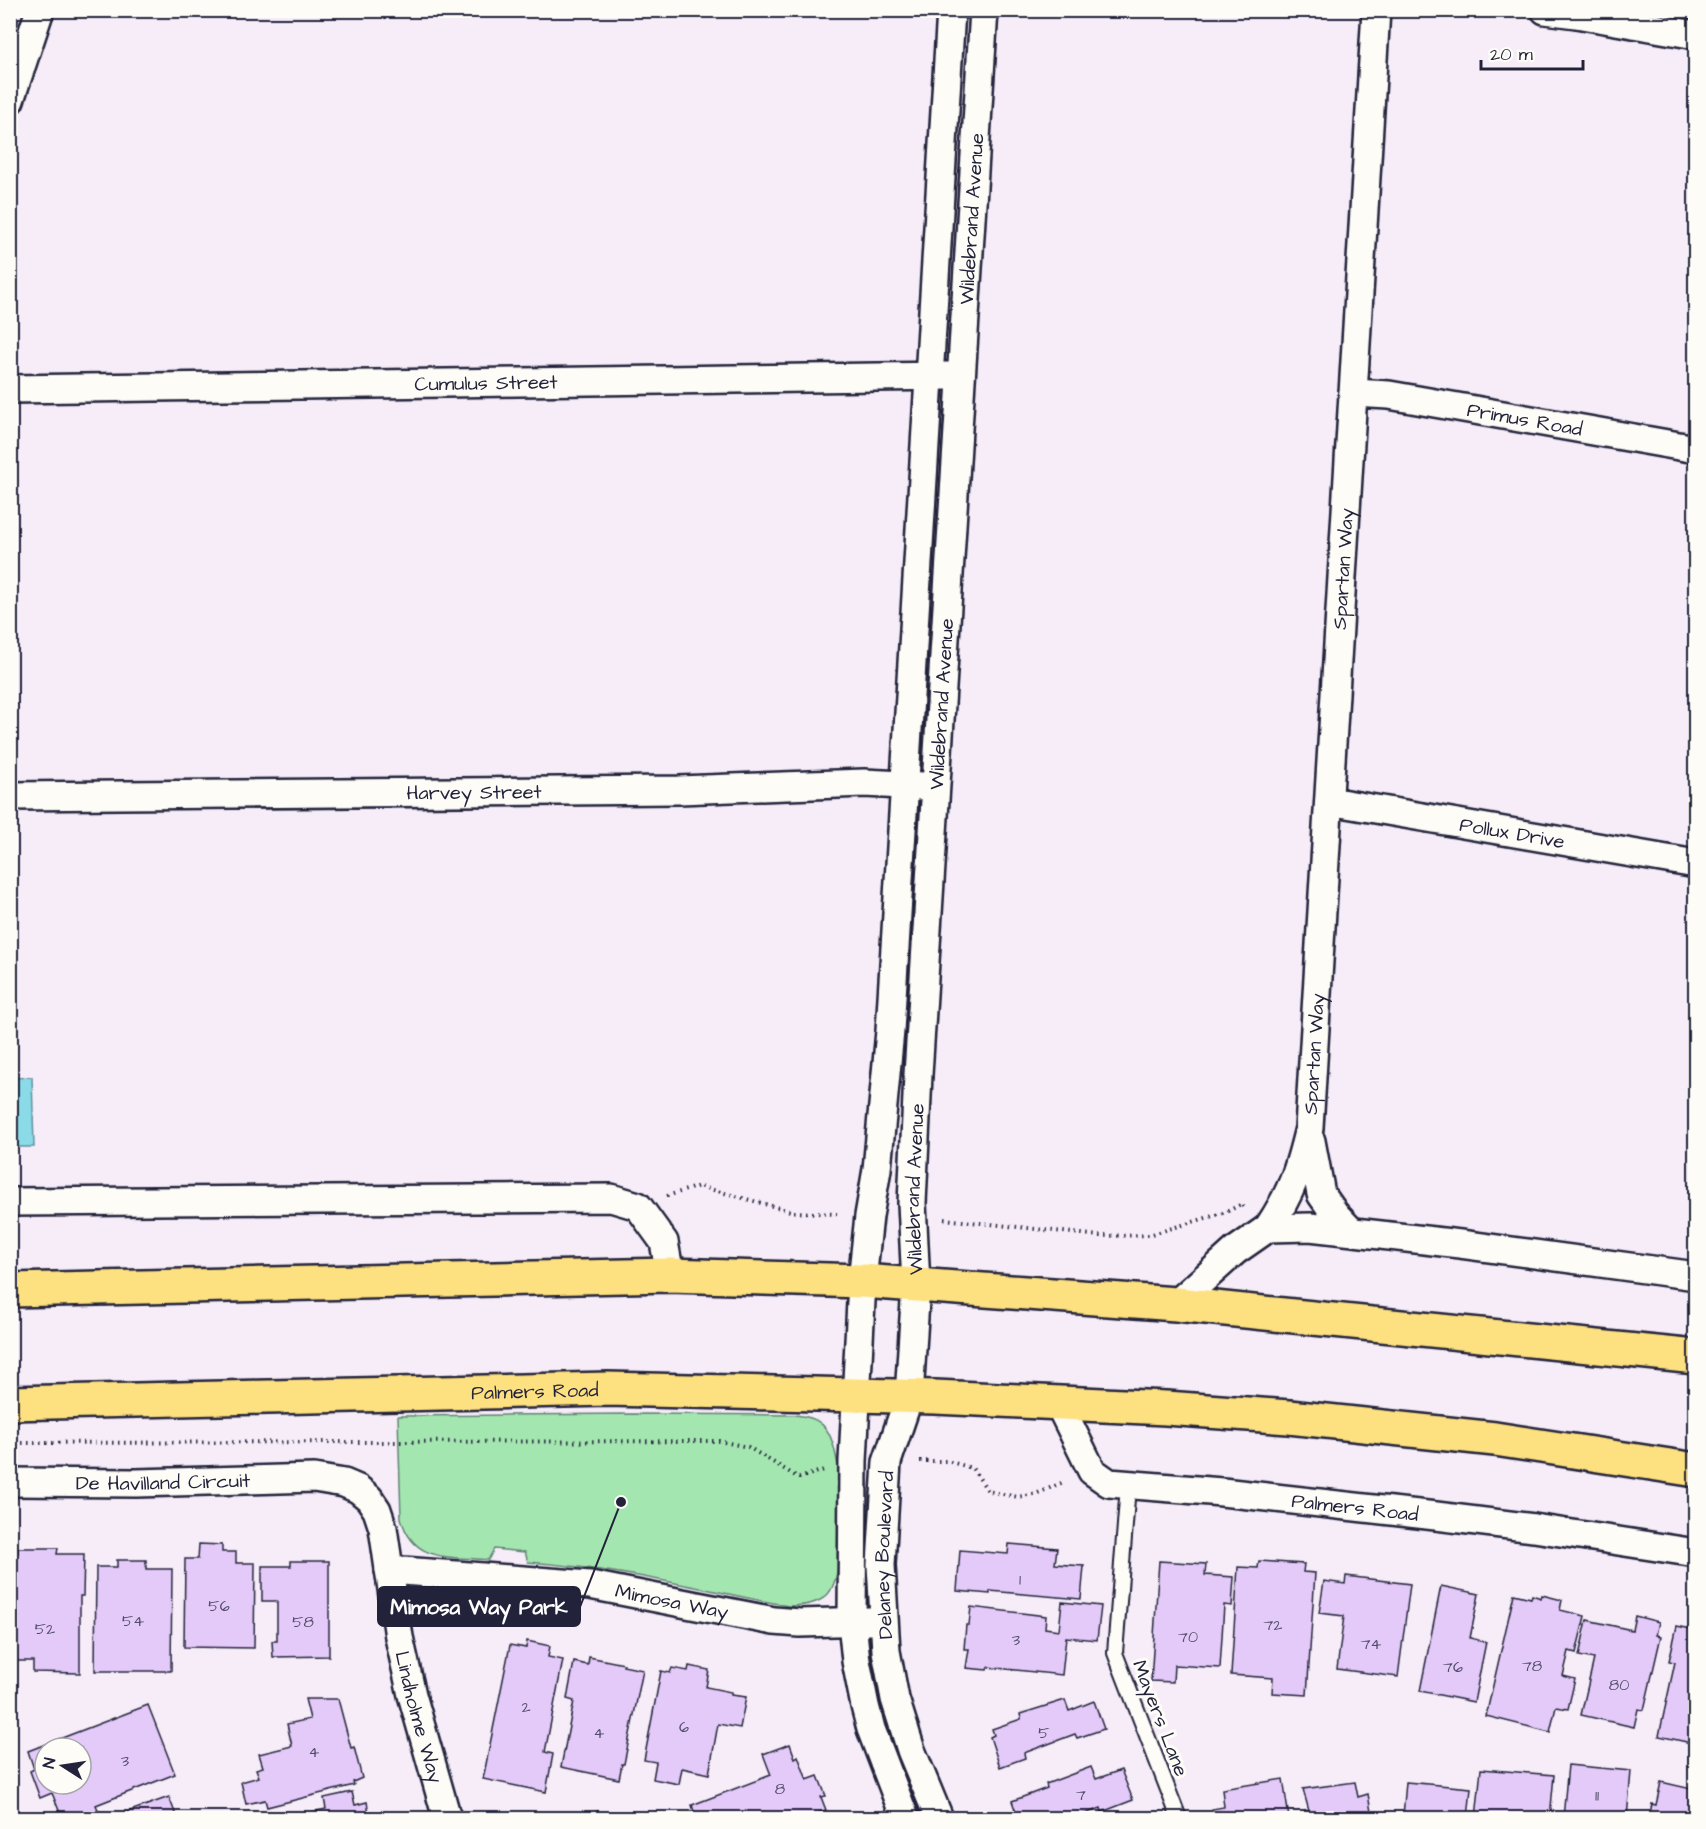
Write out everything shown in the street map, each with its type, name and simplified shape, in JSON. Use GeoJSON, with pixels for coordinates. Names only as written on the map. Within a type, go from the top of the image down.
{"type":"FeatureCollection","features":[{"type":"Feature","properties":{"kind":"highway"},"geometry":{"type":"LineString","coordinates":[[10,1290],[670,1275],[862,1281],[1176,1304],[1695,1357]]}},
{"type":"Feature","properties":{"kind":"highway","name":"Palmers Road"},"geometry":{"type":"LineString","coordinates":[[10,1403],[608,1389],[909,1396],[1058,1402],[1288,1417],[1495,1439],[1695,1470]]}},
{"type":"Feature","properties":{"kind":"street"},"geometry":{"type":"LineString","coordinates":[[10,100],[40,10]]}},
{"type":"Feature","properties":{"kind":"street","name":"Wildebrand Avenue"},"geometry":{"type":"LineString","coordinates":[[856,1394],[862,1281],[887,1072],[951,10]]}},
{"type":"Feature","properties":{"kind":"street","name":"Wildebrand Avenue"},"geometry":{"type":"LineString","coordinates":[[909,1396],[916,1285],[913,1217],[918,1075],[984,10]]}},
{"type":"Feature","properties":{"kind":"street","name":"Spartan Way"},"geometry":{"type":"LineString","coordinates":[[1264,1231],[1287,1199],[1299,1171],[1309,1128],[1376,10]]}},
{"type":"Feature","properties":{"kind":"street"},"geometry":{"type":"LineString","coordinates":[[1545,10],[1655,20],[1695,35]]}},
{"type":"Feature","properties":{"kind":"street","name":"Cumulus Street"},"geometry":{"type":"LineString","coordinates":[[10,389],[961,376]]}},
{"type":"Feature","properties":{"kind":"street","name":"Primus Road"},"geometry":{"type":"LineString","coordinates":[[1353,393],[1389,395],[1695,449]]}},
{"type":"Feature","properties":{"kind":"street","name":"Harvey Street"},"geometry":{"type":"LineString","coordinates":[[10,796],[679,790],[864,783],[937,786]]}},
{"type":"Feature","properties":{"kind":"street","name":"Pollux Drive"},"geometry":{"type":"LineString","coordinates":[[1329,801],[1695,864]]}},
{"type":"Feature","properties":{"kind":"street"},"geometry":{"type":"LineString","coordinates":[[887,1072],[918,1075]]}},
{"type":"Feature","properties":{"kind":"street","name":"Spartan Way"},"geometry":{"type":"LineString","coordinates":[[1309,1128],[1321,1194],[1351,1231]]}},
{"type":"Feature","properties":{"kind":"street"},"geometry":{"type":"LineString","coordinates":[[10,1202],[611,1198],[638,1206],[664,1242],[670,1275]]}},
{"type":"Feature","properties":{"kind":"street"},"geometry":{"type":"LineString","coordinates":[[1176,1304],[1235,1251],[1264,1231],[1310,1227],[1625,1265],[1695,1276]]}},
{"type":"Feature","properties":{"kind":"street","name":"Delaney Boulevard"},"geometry":{"type":"LineString","coordinates":[[856,1394],[853,1461],[852,1622],[856,1661],[871,1729],[905,1818]]}},
{"type":"Feature","properties":{"kind":"street","name":"Delaney Boulevard"},"geometry":{"type":"LineString","coordinates":[[909,1396],[887,1462],[881,1565],[883,1620],[895,1699],[911,1750],[939,1818]]}},
{"type":"Feature","properties":{"kind":"street"},"geometry":{"type":"LineString","coordinates":[[1058,1402],[1092,1471]]}},
{"type":"Feature","properties":{"kind":"street","name":"Palmers Road"},"geometry":{"type":"LineString","coordinates":[[1092,1471],[1109,1483],[1128,1486],[1222,1492],[1327,1503],[1534,1528],[1695,1553]]}},
{"type":"Feature","properties":{"kind":"street","name":"De Havilland Circuit"},"geometry":{"type":"LineString","coordinates":[[10,1482],[314,1478]]}},
{"type":"Feature","properties":{"kind":"street","name":"Lindholme Way"},"geometry":{"type":"LineString","coordinates":[[314,1478],[344,1482],[358,1489],[369,1498],[377,1510],[383,1528],[399,1636],[412,1695],[447,1818]]}},
{"type":"Feature","properties":{"kind":"street","name":"Mimosa Way"},"geometry":{"type":"LineString","coordinates":[[389,1570],[590,1585],[774,1621],[800,1623],[883,1620]]}},
{"type":"Feature","properties":{"kind":"lane","name":"Mayers Lane"},"geometry":{"type":"LineString","coordinates":[[1128,1486],[1115,1653],[1179,1818]]}},
{"type":"Feature","properties":{"kind":"path"},"geometry":{"type":"LineString","coordinates":[[638,1206],[699,1186],[794,1212],[869,1216]]}},
{"type":"Feature","properties":{"kind":"path"},"geometry":{"type":"LineString","coordinates":[[913,1217],[976,1221],[1100,1236],[1149,1235],[1226,1212],[1242,1204],[1264,1231]]}},
{"type":"Feature","properties":{"kind":"path"},"geometry":{"type":"LineString","coordinates":[[10,1443],[719,1440],[748,1447],[799,1478],[853,1461]]}},
{"type":"Feature","properties":{"kind":"path"},"geometry":{"type":"LineString","coordinates":[[887,1462],[947,1461],[972,1468],[988,1491],[1018,1497],[1038,1493],[1092,1471]]}},
{"type":"Feature","properties":{"kind":"green space"},"geometry":{"type":"Polygon","coordinates":[[[793,1415],[811,1418],[823,1425],[832,1442],[837,1462],[842,1513],[839,1563],[834,1583],[827,1595],[814,1603],[788,1606],[626,1574],[528,1562],[525,1552],[494,1549],[488,1560],[446,1557],[424,1550],[414,1543],[407,1533],[401,1518],[398,1416],[793,1415]]]}},
{"type":"Feature","properties":{"kind":"water"},"geometry":{"type":"Polygon","coordinates":[[[32,1077],[34,1147],[14,1147],[12,1078],[32,1077]]]}},
{"type":"Feature","properties":{"kind":"building"},"geometry":{"type":"Polygon","coordinates":[[[199,1544],[222,1545],[222,1552],[236,1552],[236,1563],[255,1563],[254,1648],[184,1647],[185,1559],[198,1559],[199,1544]]]}},
{"type":"Feature","properties":{"kind":"building"},"geometry":{"type":"Polygon","coordinates":[[[1009,1544],[1057,1548],[1055,1564],[1084,1566],[1081,1599],[990,1591],[990,1594],[957,1591],[960,1550],[1008,1554],[1009,1544]]]}},
{"type":"Feature","properties":{"kind":"building"},"geometry":{"type":"Polygon","coordinates":[[[18,1548],[58,1548],[57,1554],[84,1554],[83,1596],[80,1596],[80,1673],[33,1672],[33,1661],[10,1661],[10,1553],[18,1553],[18,1548]]]}},
{"type":"Feature","properties":{"kind":"building"},"geometry":{"type":"Polygon","coordinates":[[[117,1560],[146,1560],[146,1569],[172,1569],[171,1671],[95,1671],[96,1567],[117,1567],[117,1560]]]}},
{"type":"Feature","properties":{"kind":"building"},"geometry":{"type":"Polygon","coordinates":[[[291,1561],[329,1561],[329,1656],[273,1657],[272,1641],[277,1641],[277,1601],[262,1601],[262,1566],[291,1566],[291,1561]]]}},
{"type":"Feature","properties":{"kind":"building"},"geometry":{"type":"Polygon","coordinates":[[[1159,1561],[1206,1564],[1205,1575],[1234,1577],[1232,1606],[1224,1605],[1220,1668],[1174,1665],[1173,1682],[1151,1681],[1159,1561]]]}},
{"type":"Feature","properties":{"kind":"building"},"geometry":{"type":"Polygon","coordinates":[[[1259,1561],[1304,1564],[1303,1572],[1315,1573],[1307,1695],[1272,1693],[1273,1678],[1231,1675],[1238,1567],[1258,1568],[1259,1561]]]}},
{"type":"Feature","properties":{"kind":"building"},"geometry":{"type":"Polygon","coordinates":[[[1346,1576],[1410,1584],[1398,1677],[1337,1669],[1344,1616],[1319,1613],[1324,1581],[1345,1584],[1346,1576]]]}},
{"type":"Feature","properties":{"kind":"building"},"geometry":{"type":"Polygon","coordinates":[[[1441,1586],[1479,1594],[1470,1638],[1486,1642],[1474,1702],[1420,1691],[1441,1586]]]}},
{"type":"Feature","properties":{"kind":"building"},"geometry":{"type":"Polygon","coordinates":[[[1514,1594],[1531,1598],[1532,1595],[1541,1598],[1542,1595],[1562,1600],[1560,1610],[1585,1616],[1576,1653],[1569,1651],[1563,1676],[1575,1679],[1568,1709],[1556,1707],[1550,1732],[1486,1716],[1514,1594]]]}},
{"type":"Feature","properties":{"kind":"building"},"geometry":{"type":"Polygon","coordinates":[[[1062,1602],[1101,1606],[1097,1640],[1066,1637],[1062,1675],[988,1667],[987,1670],[966,1668],[969,1649],[964,1649],[966,1625],[969,1625],[971,1607],[1046,1616],[1045,1628],[1059,1630],[1062,1602]]]}},
{"type":"Feature","properties":{"kind":"building"},"geometry":{"type":"Polygon","coordinates":[[[1635,1616],[1659,1622],[1656,1635],[1661,1636],[1644,1710],[1638,1709],[1634,1727],[1581,1715],[1594,1659],[1579,1656],[1587,1620],[1632,1630],[1635,1616]]]}},
{"type":"Feature","properties":{"kind":"building"},"geometry":{"type":"Polygon","coordinates":[[[1677,1626],[1696,1630],[1696,1744],[1659,1736],[1675,1662],[1669,1661],[1677,1626]]]}},
{"type":"Feature","properties":{"kind":"building"},"geometry":{"type":"Polygon","coordinates":[[[527,1641],[550,1646],[548,1657],[563,1660],[545,1752],[553,1754],[546,1792],[483,1779],[510,1645],[526,1648],[527,1641]]]}},
{"type":"Feature","properties":{"kind":"building"},"geometry":{"type":"Polygon","coordinates":[[[589,1657],[643,1670],[619,1779],[561,1767],[574,1701],[567,1699],[574,1662],[588,1665],[589,1657]]]}},
{"type":"Feature","properties":{"kind":"building"},"geometry":{"type":"Polygon","coordinates":[[[689,1666],[709,1670],[706,1687],[746,1697],[740,1728],[718,1724],[709,1774],[682,1768],[679,1784],[653,1779],[656,1762],[644,1760],[661,1671],[670,1673],[672,1668],[688,1671],[689,1666]]]}},
{"type":"Feature","properties":{"kind":"building"},"geometry":{"type":"Polygon","coordinates":[[[305,1699],[338,1699],[351,1748],[354,1747],[362,1778],[353,1782],[354,1785],[267,1807],[265,1800],[246,1804],[241,1782],[259,1777],[256,1769],[263,1767],[259,1754],[292,1746],[287,1724],[310,1719],[305,1699]]]}},
{"type":"Feature","properties":{"kind":"building"},"geometry":{"type":"Polygon","coordinates":[[[1065,1700],[1069,1711],[1094,1701],[1104,1729],[1077,1738],[1075,1734],[1024,1753],[1025,1758],[1000,1767],[990,1737],[994,1735],[992,1729],[1021,1719],[1020,1714],[1065,1700]]]}},
{"type":"Feature","properties":{"kind":"building"},"geometry":{"type":"Polygon","coordinates":[[[148,1705],[175,1774],[96,1805],[100,1814],[88,1818],[62,1818],[53,1796],[93,1796],[93,1736],[67,1736],[148,1705]]]}},
{"type":"Feature","properties":{"kind":"building"},"geometry":{"type":"Polygon","coordinates":[[[790,1744],[795,1758],[798,1756],[807,1780],[818,1776],[826,1796],[821,1797],[826,1810],[804,1818],[696,1818],[692,1805],[771,1775],[763,1754],[790,1744]]]}},
{"type":"Feature","properties":{"kind":"building"},"geometry":{"type":"Polygon","coordinates":[[[33,1749],[33,1766],[28,1751],[33,1749]]]}},
{"type":"Feature","properties":{"kind":"building"},"geometry":{"type":"Polygon","coordinates":[[[1568,1765],[1631,1771],[1627,1818],[1563,1818],[1568,1765]]]}},
{"type":"Feature","properties":{"kind":"building"},"geometry":{"type":"Polygon","coordinates":[[[1091,1767],[1096,1779],[1121,1770],[1133,1800],[1102,1812],[1101,1808],[1074,1818],[1018,1818],[1012,1801],[1047,1788],[1046,1784],[1091,1767]]]}},
{"type":"Feature","properties":{"kind":"building"},"geometry":{"type":"Polygon","coordinates":[[[1481,1769],[1554,1775],[1550,1818],[1476,1818],[1481,1769]]]}},
{"type":"Feature","properties":{"kind":"building"},"geometry":{"type":"Polygon","coordinates":[[[1283,1779],[1289,1818],[1213,1818],[1212,1809],[1224,1807],[1222,1789],[1283,1779]]]}},
{"type":"Feature","properties":{"kind":"building"},"geometry":{"type":"Polygon","coordinates":[[[1355,1782],[1358,1797],[1368,1794],[1372,1818],[1307,1818],[1306,1811],[1309,1811],[1303,1789],[1355,1782]]]}},
{"type":"Feature","properties":{"kind":"building"},"geometry":{"type":"Polygon","coordinates":[[[1406,1782],[1471,1788],[1468,1818],[1389,1818],[1390,1816],[1403,1817],[1406,1782]]]}},
{"type":"Feature","properties":{"kind":"building"},"geometry":{"type":"Polygon","coordinates":[[[1661,1782],[1696,1790],[1696,1818],[1649,1818],[1652,1804],[1656,1805],[1661,1782]]]}},
{"type":"Feature","properties":{"kind":"building"},"geometry":{"type":"Polygon","coordinates":[[[352,1792],[355,1805],[367,1802],[370,1818],[283,1818],[326,1809],[324,1798],[352,1792]]]}},
{"type":"Feature","properties":{"kind":"building"},"geometry":{"type":"Polygon","coordinates":[[[169,1797],[177,1818],[111,1818],[169,1797]]]}},
{"type":"Feature","properties":{"kind":"building"},"geometry":{"type":"Polygon","coordinates":[[[598,1811],[601,1818],[577,1818],[598,1811]]]}},
{"type":"Feature","properties":{"kind":"place","name":"Mimosa Way Park"},"geometry":{"type":"Point","coordinates":[621,1502]}}]}
